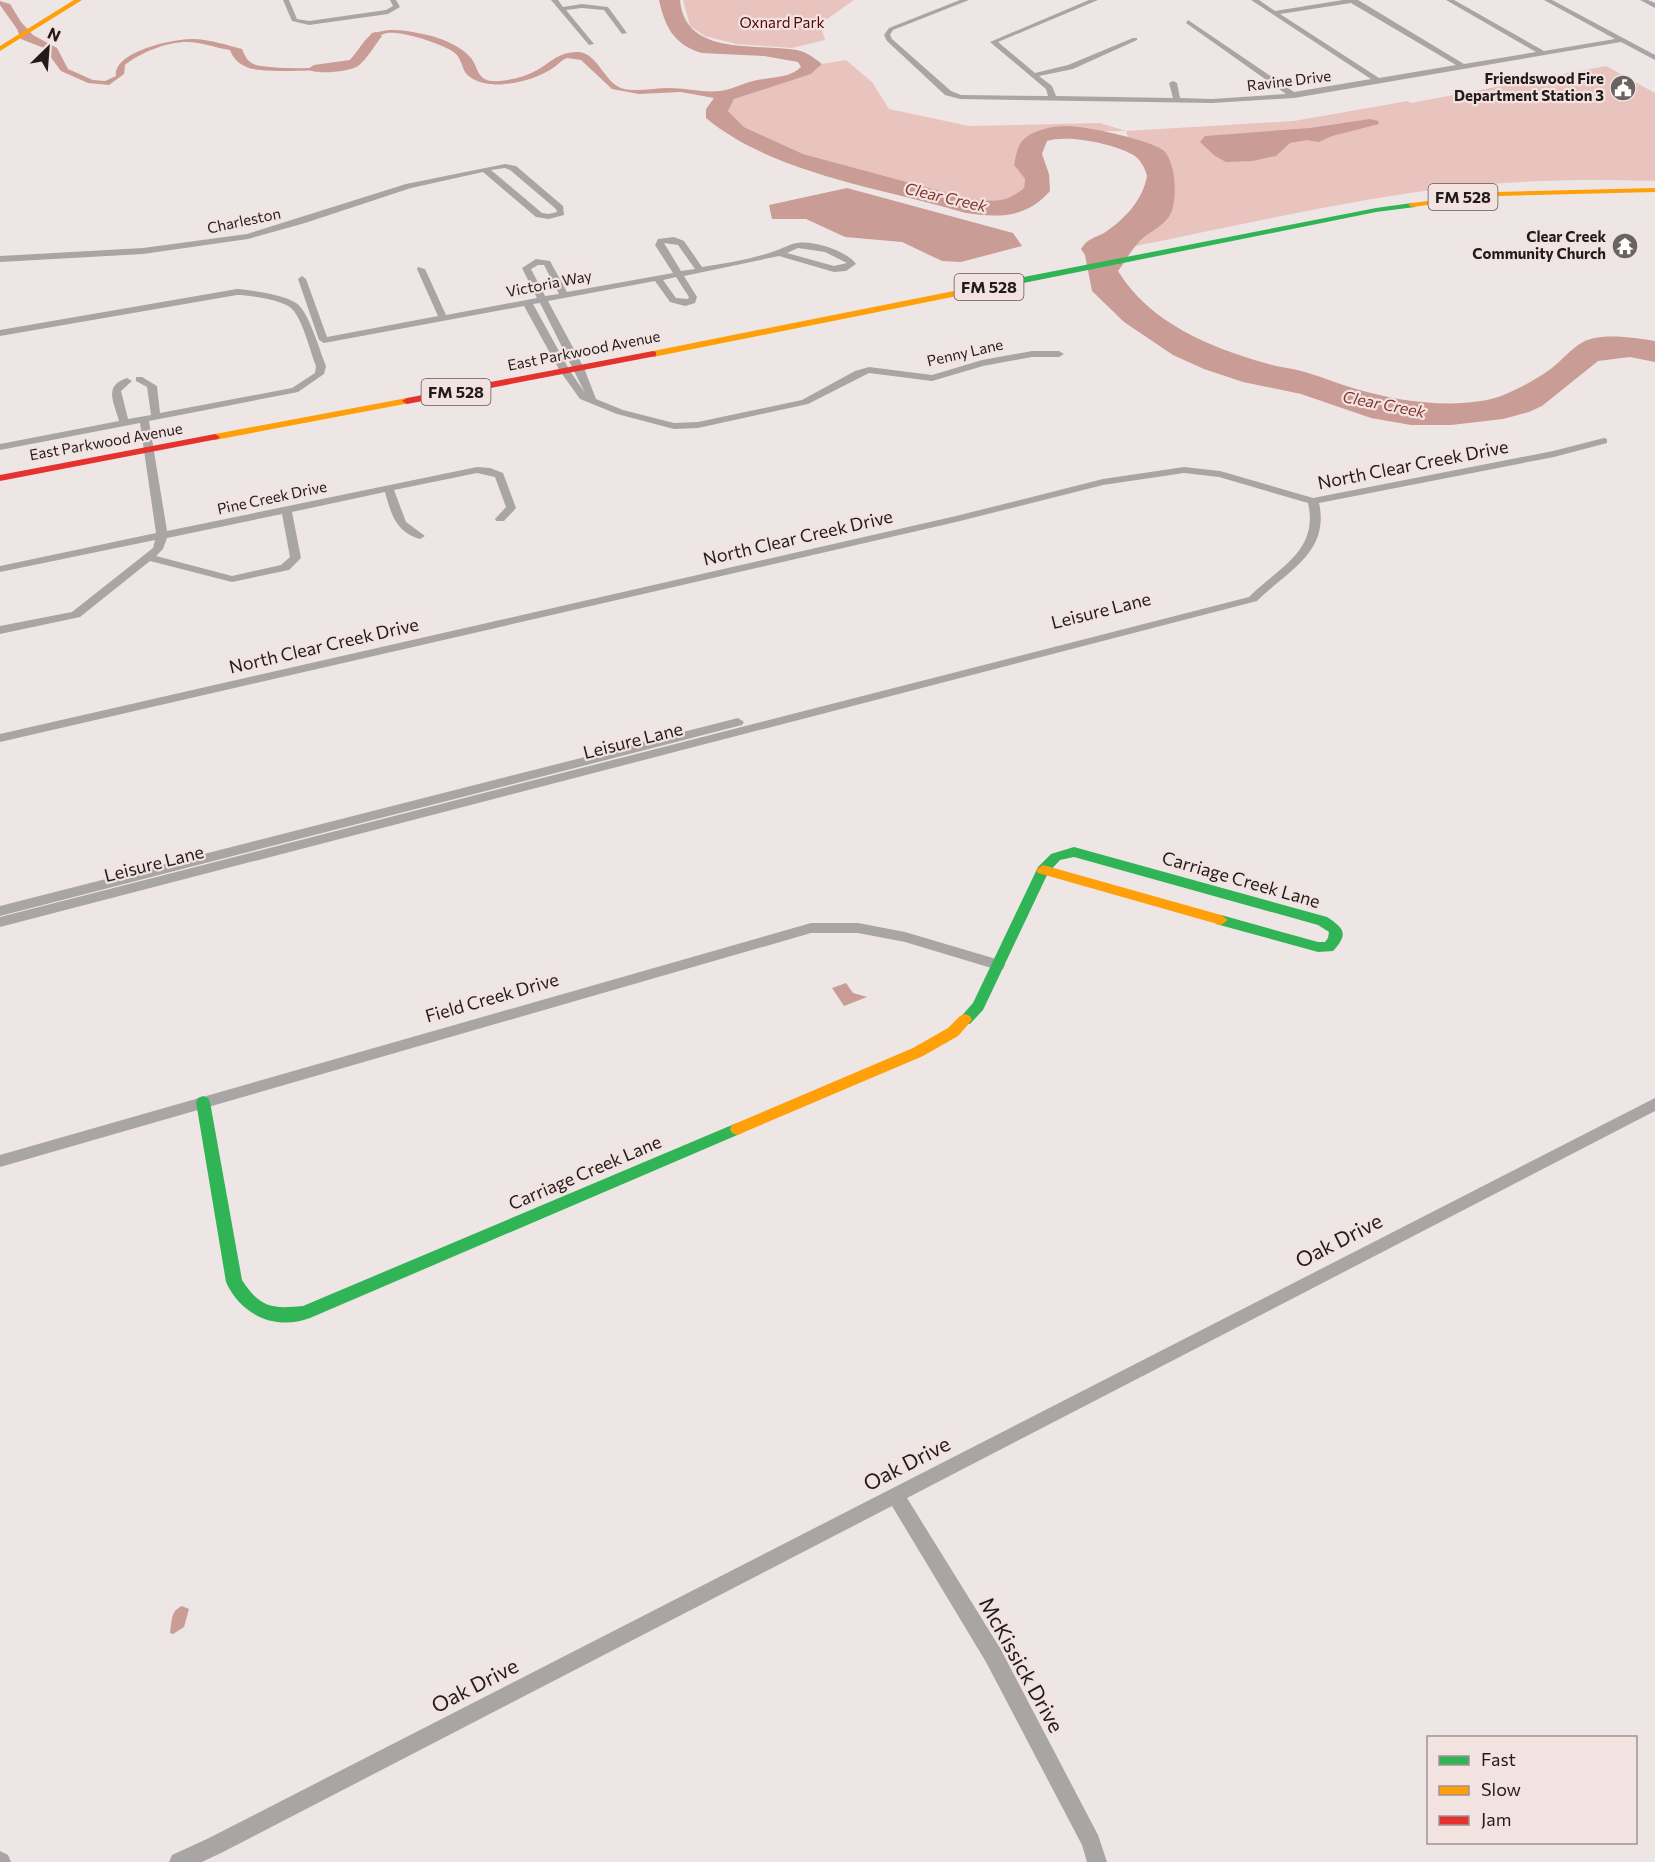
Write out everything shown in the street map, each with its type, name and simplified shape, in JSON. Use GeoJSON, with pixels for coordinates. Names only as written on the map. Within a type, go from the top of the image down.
{"type":"FeatureCollection","features":[{"type":"Feature","properties":{"kind":"main road"},"geometry":{"type":"LineString","coordinates":[[46,17],[66,0]]}},
{"type":"Feature","properties":{"kind":"main road"},"geometry":{"type":"LineString","coordinates":[[1,46],[46,17],[79,0]]}},
{"type":"Feature","properties":{"kind":"main road","name":"East Parkwood Avenue"},"geometry":{"type":"LineString","coordinates":[[0,478],[572,370],[1421,202],[1530,192],[1655,190]]}},
{"type":"Feature","properties":{"kind":"main road","name":"Carriage Creek Lane"},"geometry":{"type":"LineString","coordinates":[[203,1102],[234,1282],[244,1300],[255,1310],[270,1316],[304,1312],[918,1052],[953,1032],[978,1006],[1043,870],[1052,859],[1062,854],[1074,852],[1322,921],[1336,930],[1335,940],[1328,947],[1318,947],[1043,870]]}},
{"type":"Feature","properties":{"kind":"street"},"geometry":{"type":"LineString","coordinates":[[286,0],[294,20],[300,22],[356,17],[394,10],[397,7],[393,0]]}},
{"type":"Feature","properties":{"kind":"street"},"geometry":{"type":"LineString","coordinates":[[554,0],[591,44]]}},
{"type":"Feature","properties":{"kind":"street","name":"Ravine Drive"},"geometry":{"type":"LineString","coordinates":[[966,0],[891,29],[887,35],[897,48],[954,96],[1177,100],[1239,100],[1294,96],[1622,40]]}},
{"type":"Feature","properties":{"kind":"street"},"geometry":{"type":"LineString","coordinates":[[1053,99],[1049,88],[993,42],[1095,0]]}},
{"type":"Feature","properties":{"kind":"street"},"geometry":{"type":"LineString","coordinates":[[1254,0],[1380,82]]}},
{"type":"Feature","properties":{"kind":"street"},"geometry":{"type":"LineString","coordinates":[[1274,13],[1353,0],[1464,67]]}},
{"type":"Feature","properties":{"kind":"street"},"geometry":{"type":"LineString","coordinates":[[1449,0],[1543,53]]}},
{"type":"Feature","properties":{"kind":"street"},"geometry":{"type":"LineString","coordinates":[[1547,0],[1655,58]]}},
{"type":"Feature","properties":{"kind":"street"},"geometry":{"type":"LineString","coordinates":[[1643,0],[1655,6]]}},
{"type":"Feature","properties":{"kind":"street"},"geometry":{"type":"LineString","coordinates":[[561,9],[582,6],[606,8],[624,33]]}},
{"type":"Feature","properties":{"kind":"street"},"geometry":{"type":"LineString","coordinates":[[1188,22],[1294,96]]}},
{"type":"Feature","properties":{"kind":"street"},"geometry":{"type":"LineString","coordinates":[[1034,75],[1070,67],[1135,39]]}},
{"type":"Feature","properties":{"kind":"street"},"geometry":{"type":"LineString","coordinates":[[1173,83],[1177,100]]}},
{"type":"Feature","properties":{"kind":"street","name":"Charleston"},"geometry":{"type":"LineString","coordinates":[[0,260],[143,251],[248,236],[302,222],[409,186],[485,169],[505,166],[513,168],[560,208],[561,213],[549,217],[539,215],[485,169]]}},
{"type":"Feature","properties":{"kind":"street"},"geometry":{"type":"LineString","coordinates":[[657,278],[673,300],[685,303],[692,301],[693,297],[659,245],[661,241],[674,240],[681,243],[699,269]]}},
{"type":"Feature","properties":{"kind":"street","name":"Victoria Way"},"geometry":{"type":"LineString","coordinates":[[302,279],[324,340],[745,262],[805,245],[846,257],[852,264],[843,269],[834,269],[778,253]]}},
{"type":"Feature","properties":{"kind":"street"},"geometry":{"type":"LineString","coordinates":[[564,295],[548,264],[536,262],[526,268],[542,299],[572,370]]}},
{"type":"Feature","properties":{"kind":"street"},"geometry":{"type":"LineString","coordinates":[[421,269],[443,318]]}},
{"type":"Feature","properties":{"kind":"street"},"geometry":{"type":"LineString","coordinates":[[0,333],[237,292],[254,293],[294,305],[302,317],[321,366],[319,374],[295,390],[0,447]]}},
{"type":"Feature","properties":{"kind":"street"},"geometry":{"type":"LineString","coordinates":[[527,302],[572,370]]}},
{"type":"Feature","properties":{"kind":"street","name":"Penny Lane"},"geometry":{"type":"LineString","coordinates":[[572,370],[577,391],[592,402],[664,424],[685,427],[805,402],[858,373],[869,370],[932,378],[982,363],[1032,354],[1059,354]]}},
{"type":"Feature","properties":{"kind":"street"},"geometry":{"type":"LineString","coordinates":[[139,379],[152,386],[156,417]]}},
{"type":"Feature","properties":{"kind":"street"},"geometry":{"type":"LineString","coordinates":[[124,423],[116,391],[118,386],[127,381]]}},
{"type":"Feature","properties":{"kind":"street"},"geometry":{"type":"LineString","coordinates":[[0,630],[76,615],[158,549],[162,536],[144,420]]}},
{"type":"Feature","properties":{"kind":"street","name":"North Clear Creek Drive"},"geometry":{"type":"LineString","coordinates":[[0,738],[956,519],[1094,484],[1184,470],[1204,471],[1248,481],[1312,501],[1554,454],[1604,441]]}},
{"type":"Feature","properties":{"kind":"street","name":"Pine Creek Drive"},"geometry":{"type":"LineString","coordinates":[[0,569],[477,470],[490,471],[499,475],[511,508],[500,519]]}},
{"type":"Feature","properties":{"kind":"street"},"geometry":{"type":"LineString","coordinates":[[389,489],[402,526],[409,533],[420,536]]}},
{"type":"Feature","properties":{"kind":"street","name":"Leisure Lane"},"geometry":{"type":"LineString","coordinates":[[0,911],[1253,599],[1281,576],[1308,547],[1318,524],[1317,513],[1312,501]]}},
{"type":"Feature","properties":{"kind":"street"},"geometry":{"type":"LineString","coordinates":[[147,557],[232,579],[285,568],[296,558],[286,510]]}},
{"type":"Feature","properties":{"kind":"street","name":"Leisure Lane"},"geometry":{"type":"LineString","coordinates":[[0,922],[421,808]]}},
{"type":"Feature","properties":{"kind":"street","name":"Field Creek Drive"},"geometry":{"type":"LineString","coordinates":[[0,1161],[811,928],[858,928],[905,937],[998,965]]}},
{"type":"Feature","properties":{"kind":"street","name":"Oak Drive"},"geometry":{"type":"LineString","coordinates":[[179,1862],[1655,1104]]}},
{"type":"Feature","properties":{"kind":"street","name":"McKissick Drive"},"geometry":{"type":"LineString","coordinates":[[895,1495],[993,1655],[1091,1842],[1097,1862]]}},
{"type":"Feature","properties":{"kind":"green space","name":"Oxnard Park"},"geometry":{"type":"Polygon","coordinates":[[[683,0],[854,0],[820,24],[825,40],[792,48],[736,44],[705,36],[690,26],[683,0]]]}},
{"type":"Feature","properties":{"kind":"green space"},"geometry":{"type":"Polygon","coordinates":[[[846,60],[872,82],[889,109],[969,126],[1100,123],[1126,131],[1102,131],[1066,126],[1021,143],[1014,165],[1025,179],[1024,188],[1005,199],[986,200],[970,199],[803,154],[744,127],[728,111],[734,99],[811,74],[822,64],[846,60]]]}},
{"type":"Feature","properties":{"kind":"green space"},"geometry":{"type":"Polygon","coordinates":[[[1606,66],[1655,93],[1655,181],[1504,183],[1414,192],[1135,246],[1170,214],[1162,149],[1128,137],[1126,131],[1294,121],[1408,101],[1411,103],[1606,66]]]}},
{"type":"Feature","properties":{"kind":"water","name":"Clear Creek"},"geometry":{"type":"Polygon","coordinates":[[[659,0],[680,0],[685,18],[695,31],[708,39],[725,44],[797,50],[822,64],[811,74],[734,99],[728,111],[744,127],[803,154],[970,199],[992,201],[1011,197],[1024,188],[1025,179],[1014,165],[1018,148],[1027,137],[1043,129],[1075,126],[1131,138],[1163,150],[1173,171],[1175,191],[1173,208],[1163,223],[1136,245],[1118,271],[1131,289],[1164,319],[1202,341],[1244,357],[1305,372],[1372,393],[1404,400],[1438,403],[1487,400],[1502,395],[1545,373],[1583,342],[1599,337],[1655,341],[1655,362],[1630,357],[1598,361],[1542,406],[1503,419],[1451,425],[1411,425],[1371,418],[1301,394],[1243,382],[1204,369],[1173,355],[1124,322],[1092,291],[1085,255],[1081,249],[1088,241],[1119,222],[1132,209],[1145,185],[1147,176],[1135,156],[1116,148],[1092,141],[1056,139],[1047,141],[1042,154],[1049,174],[1050,191],[1032,207],[1022,211],[1001,215],[978,215],[865,187],[796,166],[763,153],[733,137],[706,118],[706,109],[714,98],[681,92],[639,94],[612,89],[581,60],[567,58],[536,77],[500,85],[482,83],[471,78],[464,70],[459,57],[452,51],[430,41],[402,34],[382,35],[357,60],[346,66],[302,71],[257,70],[242,65],[230,50],[198,43],[179,42],[139,56],[125,65],[124,74],[109,85],[88,83],[61,71],[44,48],[21,39],[17,29],[0,5],[0,1],[10,4],[21,22],[33,35],[57,48],[68,69],[93,80],[105,81],[116,76],[118,67],[135,53],[174,41],[201,40],[242,49],[248,60],[256,65],[290,68],[319,67],[343,64],[354,56],[369,36],[391,30],[432,36],[453,44],[471,58],[483,78],[491,81],[509,80],[528,74],[558,57],[573,52],[586,54],[592,58],[611,81],[629,90],[669,88],[719,91],[753,81],[791,74],[801,67],[798,62],[764,56],[702,53],[692,50],[672,34],[664,19],[659,0]]]}},
{"type":"Feature","properties":{"kind":"water"},"geometry":{"type":"Polygon","coordinates":[[[1370,119],[1378,121],[1379,124],[1332,136],[1319,142],[1307,140],[1290,143],[1276,156],[1252,161],[1226,162],[1215,156],[1200,142],[1205,136],[1310,128],[1370,119]]]}},
{"type":"Feature","properties":{"kind":"water"},"geometry":{"type":"Polygon","coordinates":[[[847,188],[1013,233],[1022,246],[961,262],[942,261],[902,242],[845,237],[806,219],[772,219],[769,205],[847,188]]]}},
{"type":"Feature","properties":{"kind":"water"},"geometry":{"type":"Polygon","coordinates":[[[846,983],[853,993],[867,997],[844,1006],[832,988],[846,983]]]}},
{"type":"Feature","properties":{"kind":"water"},"geometry":{"type":"Polygon","coordinates":[[[182,1606],[189,1609],[184,1627],[173,1634],[170,1633],[173,1614],[182,1606]]]}},
{"type":"Feature","properties":{"kind":"waterway"},"geometry":{"type":"LineString","coordinates":[[314,69],[348,66],[354,63],[376,36]]}},
{"type":"Feature","properties":{"kind":"traffic: fast"},"geometry":{"type":"LineString","coordinates":[[1014,282],[1376,210],[1412,205]]}},
{"type":"Feature","properties":{"kind":"traffic: fast"},"geometry":{"type":"LineString","coordinates":[[965,1020],[978,1006],[1043,870],[1056,857],[1074,852],[1322,921],[1336,930],[1335,940],[1328,947],[1318,947],[1221,920]]}},
{"type":"Feature","properties":{"kind":"traffic: fast"},"geometry":{"type":"LineString","coordinates":[[203,1102],[234,1282],[255,1308],[280,1315],[304,1313],[737,1129]]}},
{"type":"Feature","properties":{"kind":"traffic: slow"},"geometry":{"type":"LineString","coordinates":[[0,49],[79,0]]}},
{"type":"Feature","properties":{"kind":"traffic: slow"},"geometry":{"type":"LineString","coordinates":[[1412,205],[1497,194],[1655,190]]}},
{"type":"Feature","properties":{"kind":"traffic: slow"},"geometry":{"type":"LineString","coordinates":[[653,354],[1014,282]]}},
{"type":"Feature","properties":{"kind":"traffic: slow"},"geometry":{"type":"LineString","coordinates":[[215,437],[407,401]]}},
{"type":"Feature","properties":{"kind":"traffic: slow"},"geometry":{"type":"LineString","coordinates":[[1043,870],[1221,920]]}},
{"type":"Feature","properties":{"kind":"traffic: slow"},"geometry":{"type":"LineString","coordinates":[[737,1129],[918,1052],[953,1032],[965,1020]]}},
{"type":"Feature","properties":{"kind":"traffic: jam"},"geometry":{"type":"LineString","coordinates":[[407,401],[653,354]]}},
{"type":"Feature","properties":{"kind":"traffic: jam"},"geometry":{"type":"LineString","coordinates":[[0,478],[215,437]]}},
{"type":"Feature","properties":{"kind":"place","name":"Friendswood Fire Department Station 3"},"geometry":{"type":"Point","coordinates":[1623,88]}},
{"type":"Feature","properties":{"kind":"place","name":"Clear Creek Community Church"},"geometry":{"type":"Point","coordinates":[1625,246]}}]}
